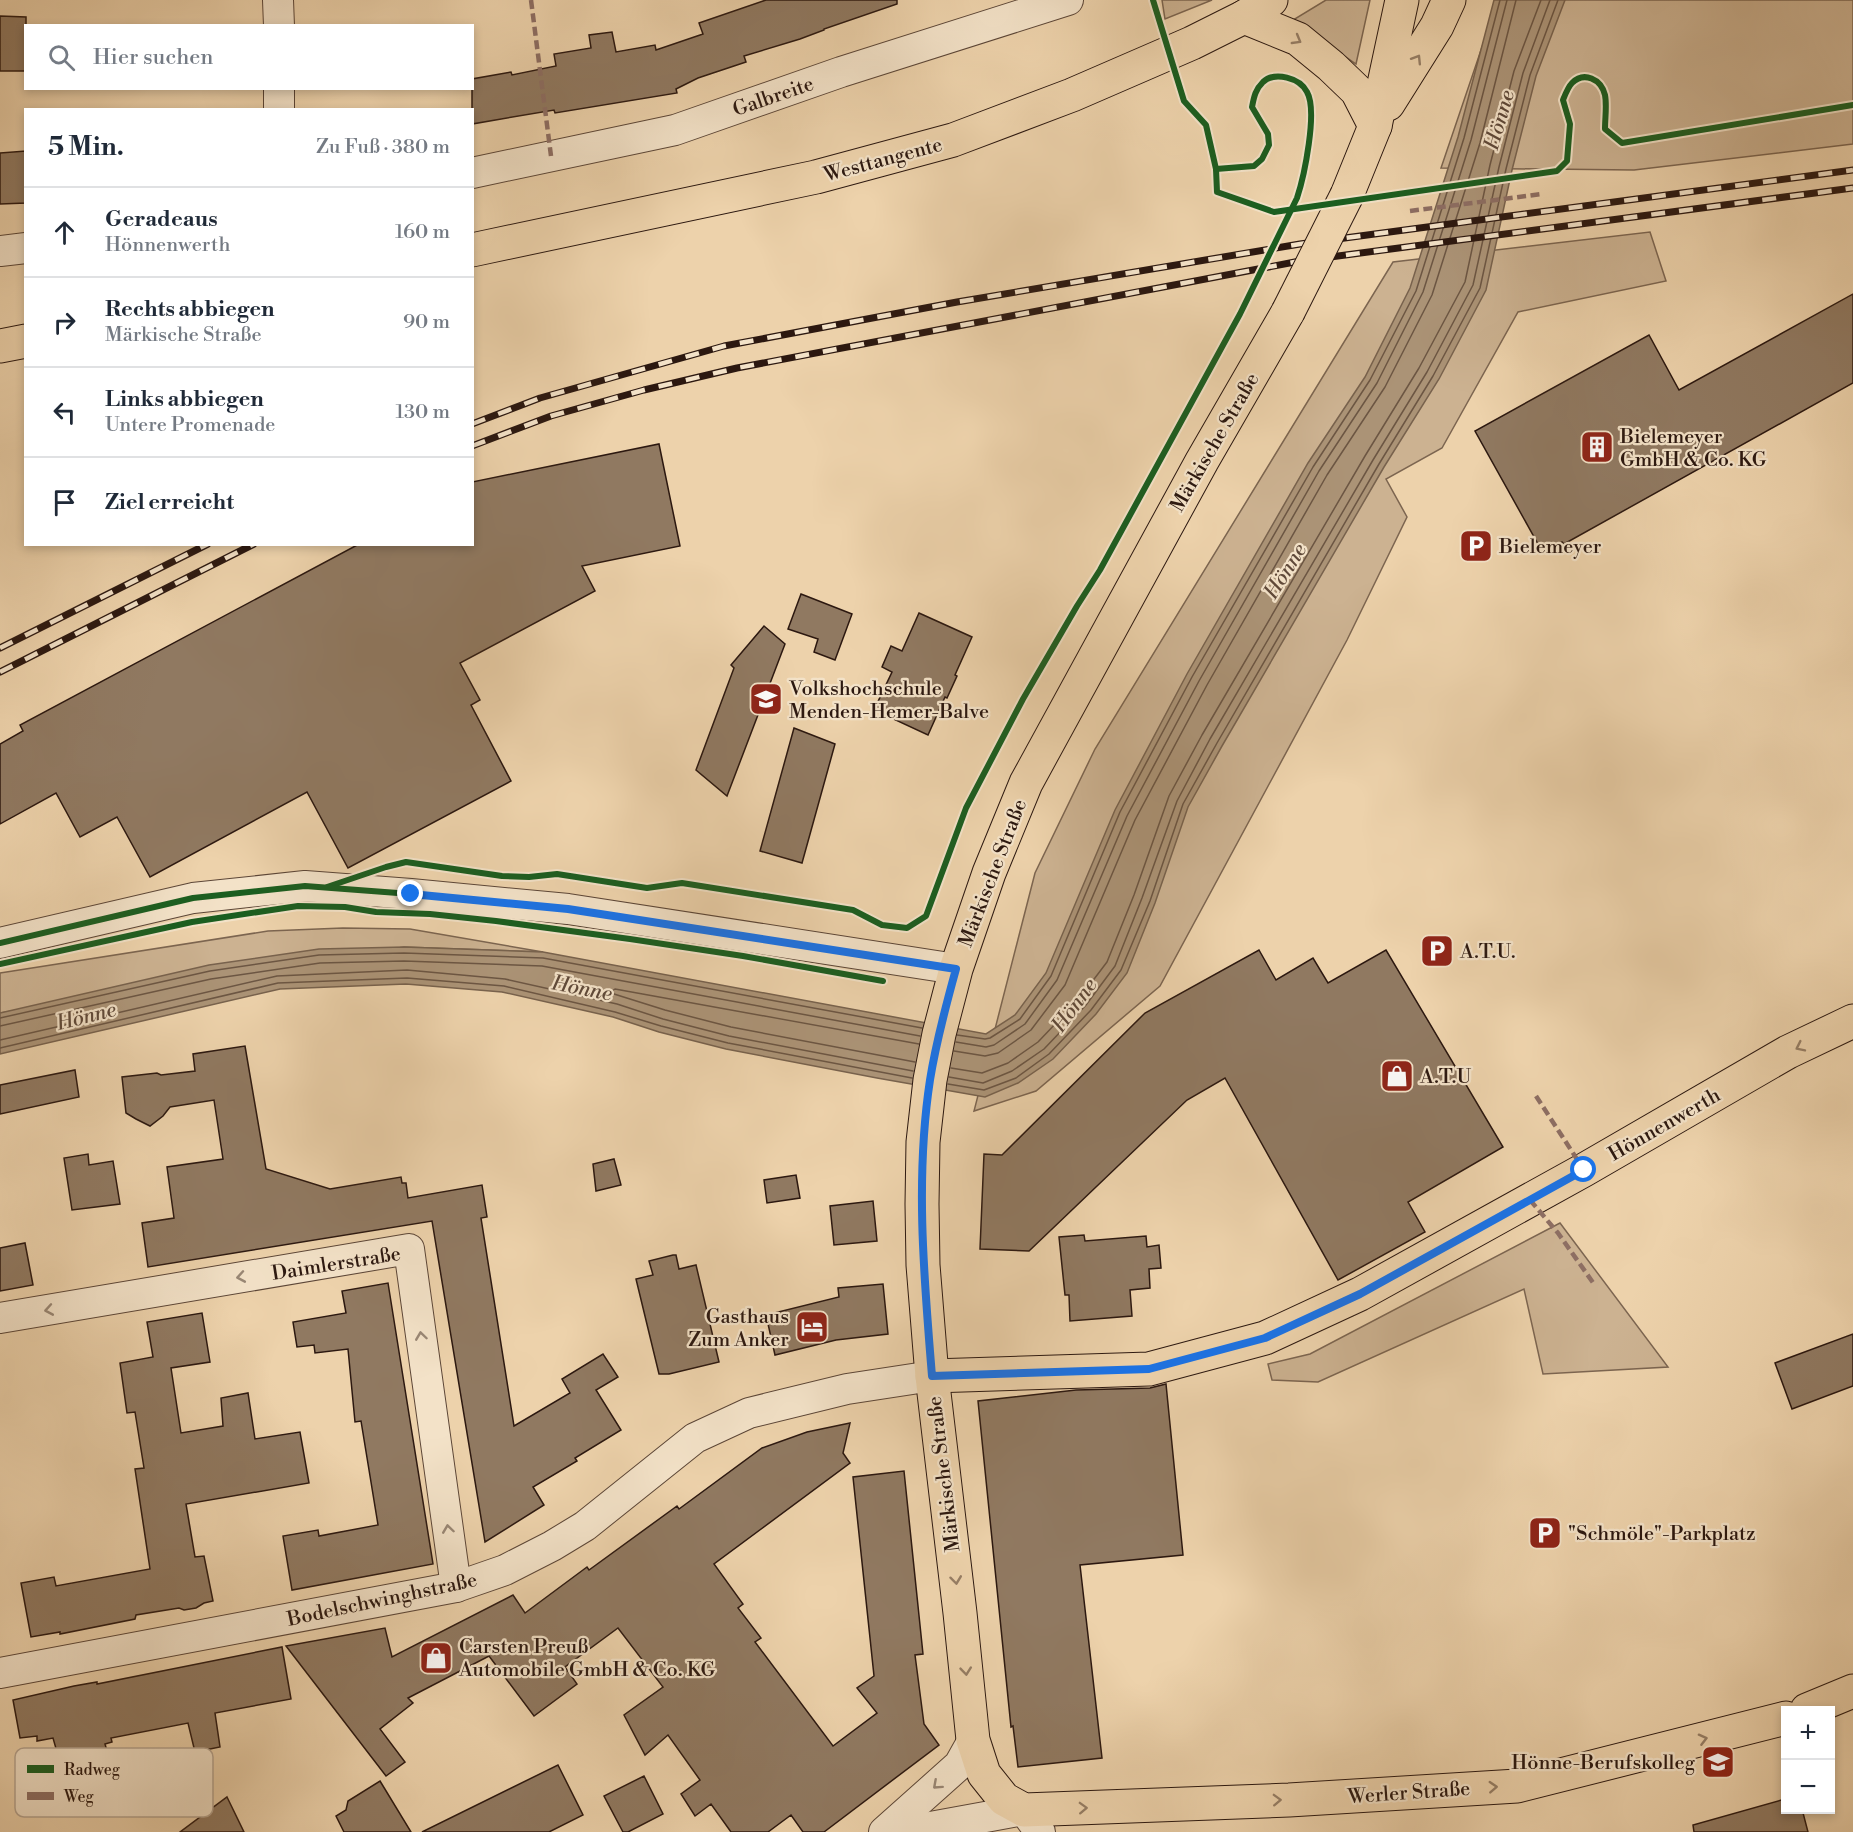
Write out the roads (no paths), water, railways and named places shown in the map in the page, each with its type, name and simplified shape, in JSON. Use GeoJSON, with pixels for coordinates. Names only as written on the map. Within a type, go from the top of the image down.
{"type":"FeatureCollection","features":[{"type":"Feature","properties":{"kind":"main road","name":"Westtangente"},"geometry":{"type":"LineString","coordinates":[[474,250],[816,177],[953,140],[1072,95],[1192,43],[1244,17],[1271,0]]}},
{"type":"Feature","properties":{"kind":"main road","name":"Märkische Straße"},"geometry":{"type":"LineString","coordinates":[[1032,1821],[1004,1798],[984,1774],[972,1740],[960,1613],[932,1376],[923,1265],[924,1142],[930,1080],[953,981],[989,873],[1026,783],[1197,471],[1288,312],[1347,195],[1375,126],[1402,0]]}},
{"type":"Feature","properties":{"kind":"main road"},"geometry":{"type":"LineString","coordinates":[[1375,126],[1437,26],[1449,0]]}},
{"type":"Feature","properties":{"kind":"main road"},"geometry":{"type":"LineString","coordinates":[[1244,17],[1298,39],[1331,66],[1357,91],[1375,126]]}},
{"type":"Feature","properties":{"kind":"main road"},"geometry":{"type":"LineString","coordinates":[[0,346],[24,341]]}},
{"type":"Feature","properties":{"kind":"main road","name":"Hönnenwerth"},"geometry":{"type":"LineString","coordinates":[[932,1376],[1149,1369],[1265,1338],[1360,1294],[1575,1175],[1788,1052],[1853,1021]]}},
{"type":"Feature","properties":{"kind":"main road"},"geometry":{"type":"LineString","coordinates":[[1817,1706],[1853,1691]]}},
{"type":"Feature","properties":{"kind":"main road","name":"Werler Straße"},"geometry":{"type":"LineString","coordinates":[[1032,1821],[1289,1800],[1517,1786],[1781,1719]]}},
{"type":"Feature","properties":{"kind":"street"},"geometry":{"type":"LineString","coordinates":[[278,0],[279,24]]}},
{"type":"Feature","properties":{"kind":"street","name":"Galbreite"},"geometry":{"type":"LineString","coordinates":[[474,173],[675,130],[841,72],[1068,0]]}},
{"type":"Feature","properties":{"kind":"street"},"geometry":{"type":"LineString","coordinates":[[279,90],[279,108]]}},
{"type":"Feature","properties":{"kind":"street"},"geometry":{"type":"LineString","coordinates":[[0,251],[24,248]]}},
{"type":"Feature","properties":{"kind":"street"},"geometry":{"type":"LineString","coordinates":[[0,943],[194,898],[306,886],[568,909],[953,981]]}},
{"type":"Feature","properties":{"kind":"street","name":"Daimlerstraße"},"geometry":{"type":"LineString","coordinates":[[0,1318],[409,1249],[456,1587]]}},
{"type":"Feature","properties":{"kind":"street","name":"Bodelschwinghstraße"},"geometry":{"type":"LineString","coordinates":[[0,1673],[456,1587],[505,1570],[552,1546],[585,1526],[696,1438],[748,1413],[847,1389],[932,1376]]}},
{"type":"Feature","properties":{"kind":"street"},"geometry":{"type":"LineString","coordinates":[[884,1832],[959,1765],[972,1740]]}},
{"type":"Feature","properties":{"kind":"street"},"geometry":{"type":"LineString","coordinates":[[903,1832],[1032,1821]]}},
{"type":"Feature","properties":{"kind":"water","name":"Hönne"},"geometry":{"type":"Polygon","coordinates":[[[1494,0],[1565,0],[1536,76],[1512,170],[1486,290],[1439,379],[1384,467],[1188,807],[1155,903],[1127,973],[1096,1014],[1053,1059],[1018,1083],[985,1097],[726,1049],[659,1032],[613,1017],[502,992],[406,984],[280,989],[0,1054],[0,1013],[209,965],[319,949],[404,947],[543,952],[986,1034],[1015,1015],[1046,973],[1115,810],[1187,674],[1308,463],[1365,377],[1410,288],[1458,137],[1494,0]]]}},
{"type":"Feature","properties":{"kind":"railway"},"geometry":{"type":"LineString","coordinates":[[474,423],[540,398],[724,346],[957,302],[1300,244],[1853,170]]}},
{"type":"Feature","properties":{"kind":"railway"},"geometry":{"type":"LineString","coordinates":[[474,445],[551,416],[644,390],[737,368],[1300,261],[1853,188]]}},
{"type":"Feature","properties":{"kind":"railway"},"geometry":{"type":"LineString","coordinates":[[0,648],[204,546]]}},
{"type":"Feature","properties":{"kind":"railway"},"geometry":{"type":"LineString","coordinates":[[0,672],[250,546]]}},
{"type":"Feature","properties":{"kind":"place","name":"Bielemeyer GmbH & Co. KG"},"geometry":{"type":"Point","coordinates":[1597,447]}},
{"type":"Feature","properties":{"kind":"place","name":"Bielemeyer"},"geometry":{"type":"Point","coordinates":[1476,546]}},
{"type":"Feature","properties":{"kind":"place","name":"Volkshochschule Menden-Hemer-Balve"},"geometry":{"type":"Point","coordinates":[766,699]}},
{"type":"Feature","properties":{"kind":"place","name":"A.T.U."},"geometry":{"type":"Point","coordinates":[1437,951]}},
{"type":"Feature","properties":{"kind":"place","name":"A.T.U"},"geometry":{"type":"Point","coordinates":[1397,1076]}},
{"type":"Feature","properties":{"kind":"place","name":"Gasthaus Zum Anker"},"geometry":{"type":"Point","coordinates":[812,1327]}},
{"type":"Feature","properties":{"kind":"place","name":"\"Schmöle\"-Parkplatz"},"geometry":{"type":"Point","coordinates":[1545,1533]}},
{"type":"Feature","properties":{"kind":"place","name":"Carsten Preuß Automobile GmbH & Co. KG"},"geometry":{"type":"Point","coordinates":[436,1658]}},
{"type":"Feature","properties":{"kind":"place","name":"Hönne-Berufskolleg"},"geometry":{"type":"Point","coordinates":[1718,1762]}}]}
